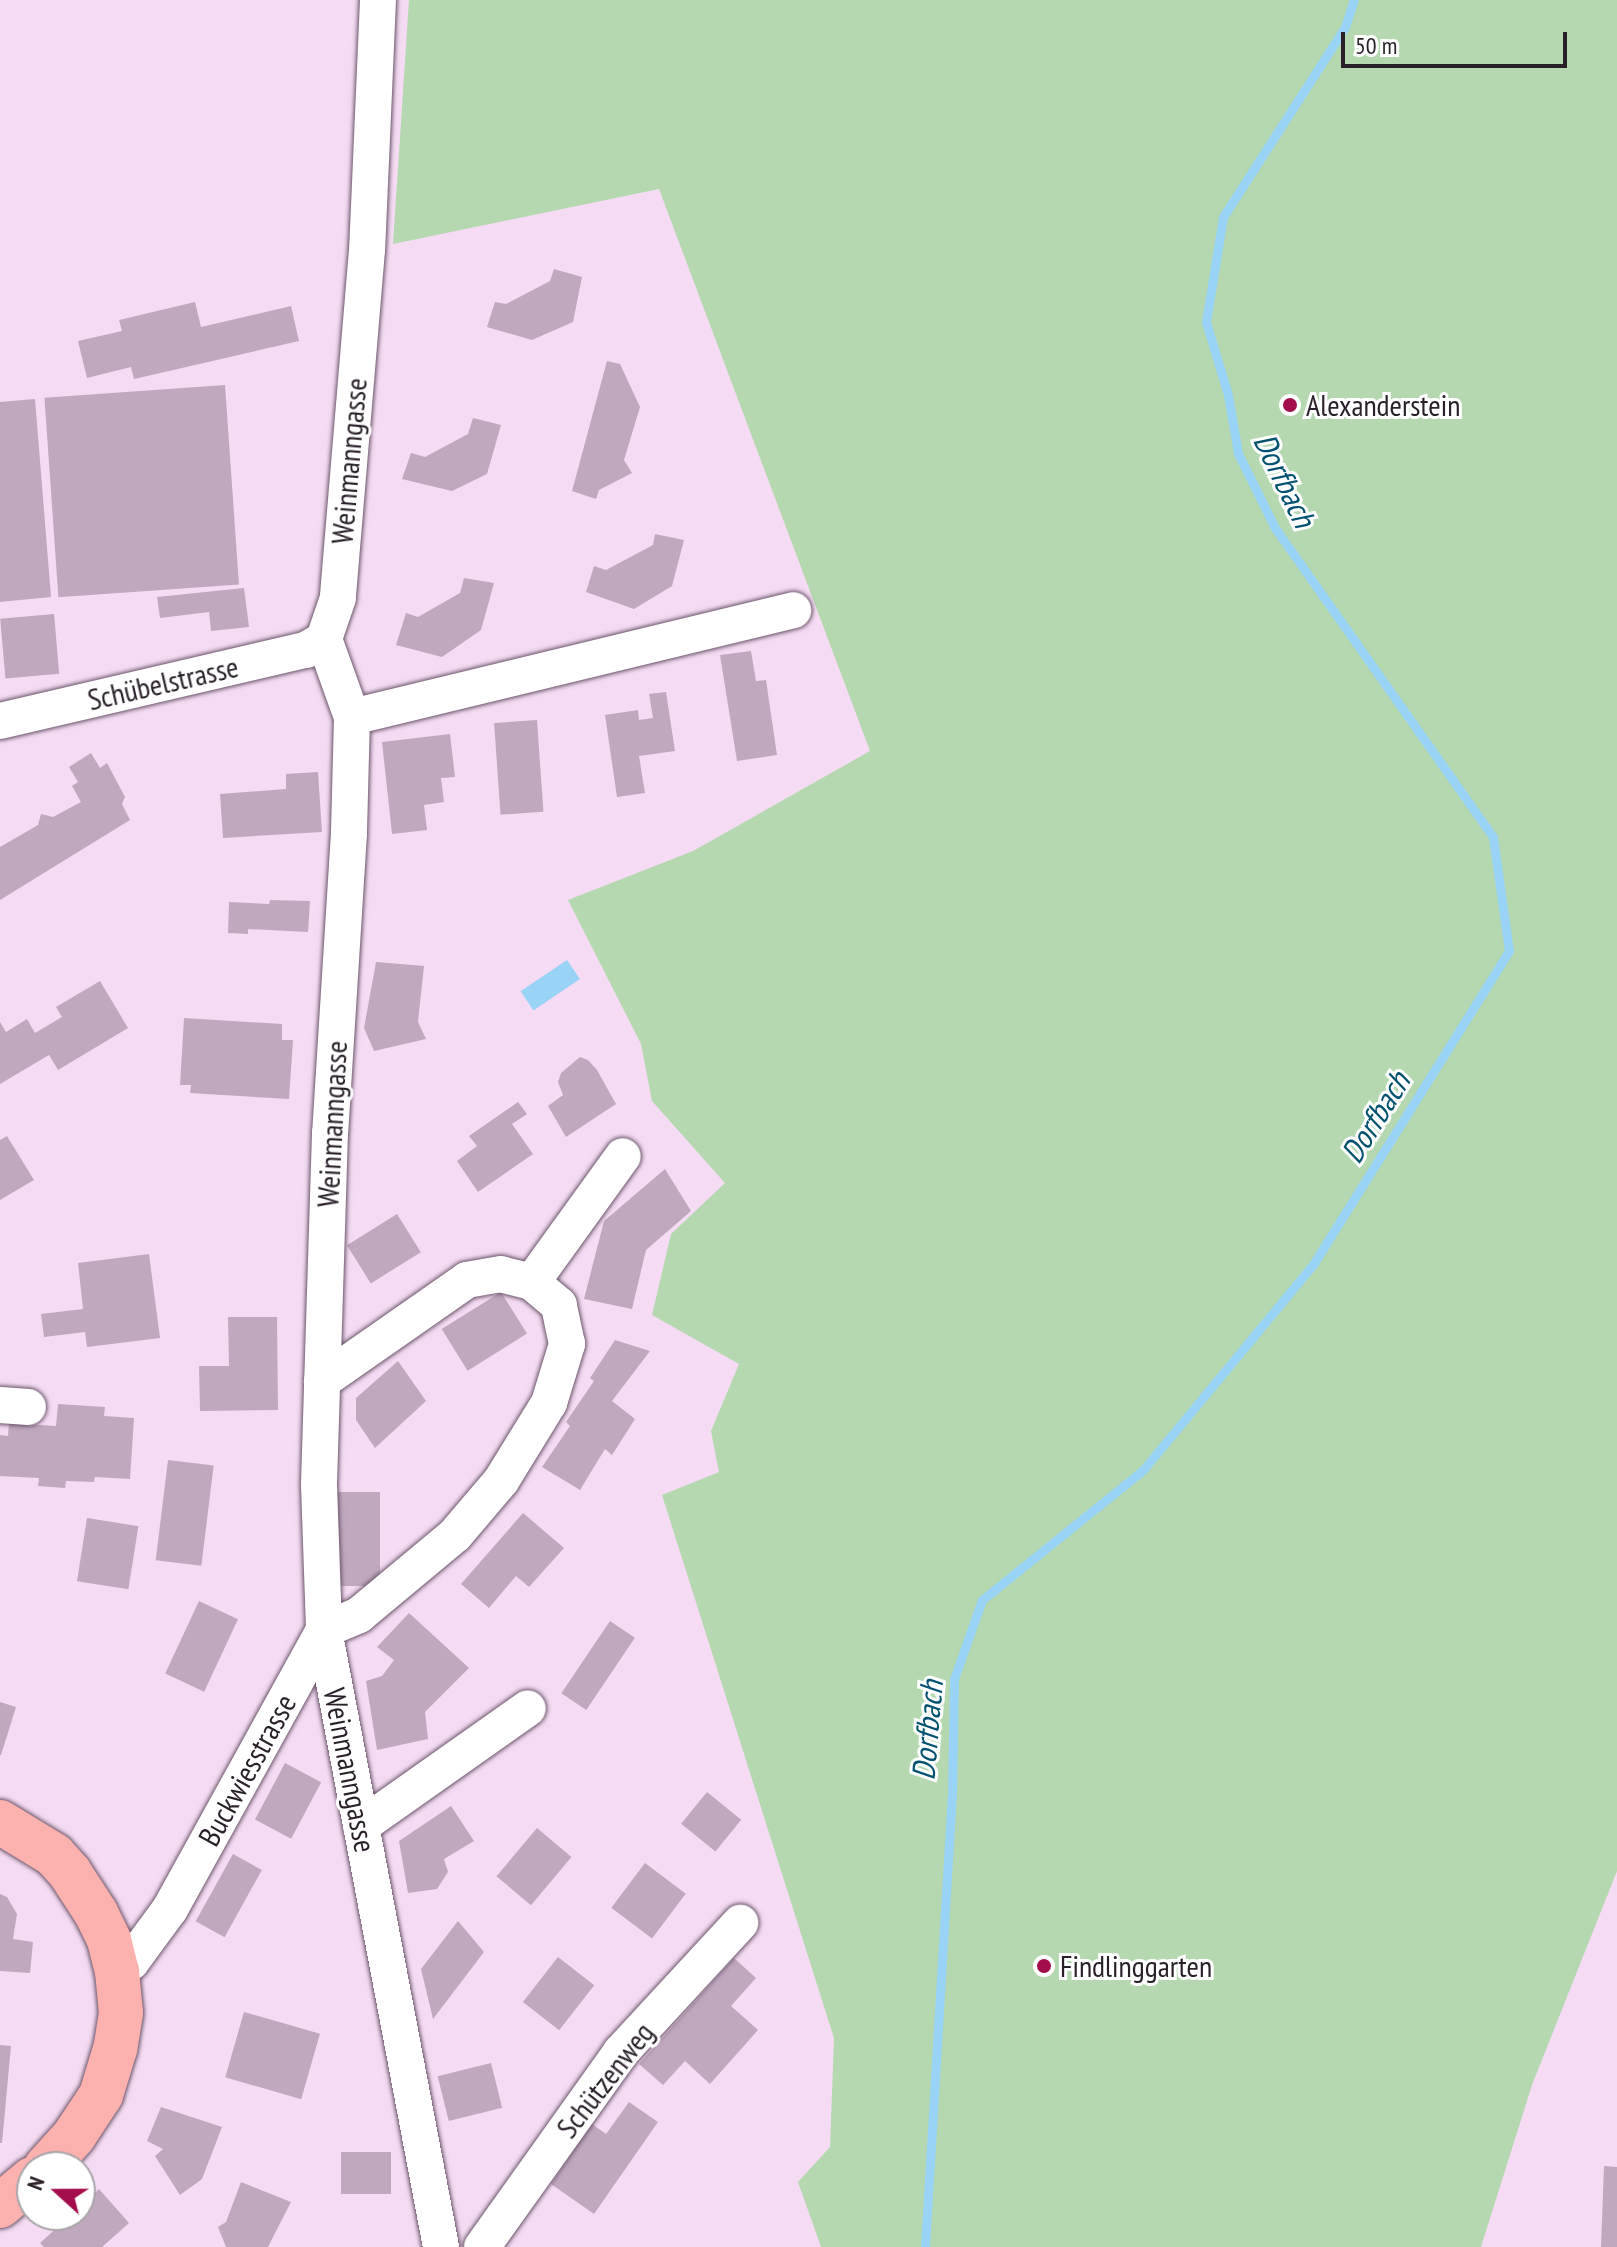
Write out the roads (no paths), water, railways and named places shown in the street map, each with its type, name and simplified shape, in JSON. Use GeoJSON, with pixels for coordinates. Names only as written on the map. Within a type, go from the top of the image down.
{"type":"FeatureCollection","features":[{"type":"Feature","properties":{"kind":"main road"},"geometry":{"type":"LineString","coordinates":[[0,1822],[54,1855],[70,1873],[109,1940],[117,1971],[121,2013],[115,2049],[101,2095],[60,2151]]}},
{"type":"Feature","properties":{"kind":"main road"},"geometry":{"type":"LineString","coordinates":[[0,2206],[16,2192]]}},
{"type":"Feature","properties":{"kind":"street","name":"Weinmanngasse"},"geometry":{"type":"LineString","coordinates":[[378,0],[367,250],[338,598],[324,639],[352,717],[349,833],[330,1133],[319,1485],[324,1630],[441,2247]]}},
{"type":"Feature","properties":{"kind":"street"},"geometry":{"type":"LineString","coordinates":[[352,717],[793,610]]}},
{"type":"Feature","properties":{"kind":"street","name":"Schübelstrasse"},"geometry":{"type":"LineString","coordinates":[[0,721],[306,650],[324,639]]}},
{"type":"Feature","properties":{"kind":"street"},"geometry":{"type":"LineString","coordinates":[[532,1282],[623,1156]]}},
{"type":"Feature","properties":{"kind":"street"},"geometry":{"type":"LineString","coordinates":[[322,1381],[467,1280],[501,1274],[532,1282],[559,1305],[567,1344],[549,1403],[501,1481],[455,1535],[359,1615],[324,1630]]}},
{"type":"Feature","properties":{"kind":"street","name":"Buckwiesstrasse"},"geometry":{"type":"LineString","coordinates":[[117,1971],[131,1962],[170,1909],[324,1630]]}},
{"type":"Feature","properties":{"kind":"street"},"geometry":{"type":"LineString","coordinates":[[361,1826],[528,1708]]}},
{"type":"Feature","properties":{"kind":"street","name":"Schützenweg"},"geometry":{"type":"LineString","coordinates":[[482,2247],[621,2052],[740,1923]]}},
{"type":"Feature","properties":{"kind":"water"},"geometry":{"type":"Polygon","coordinates":[[[567,960],[580,979],[533,1010],[521,991],[567,960]]]}},
{"type":"Feature","properties":{"kind":"waterway","name":"Dorfbach"},"geometry":{"type":"LineString","coordinates":[[925,2247],[952,1797],[954,1679],[982,1600],[1143,1470],[1314,1263],[1509,951],[1493,837],[1274,526],[1238,453],[1228,395],[1206,322],[1223,217],[1345,27],[1354,0]]}},
{"type":"Feature","properties":{"kind":"place","name":"Alexanderstein"},"geometry":{"type":"Point","coordinates":[1290,405]}},
{"type":"Feature","properties":{"kind":"place","name":"Findlinggarten"},"geometry":{"type":"Point","coordinates":[1044,1966]}}]}
